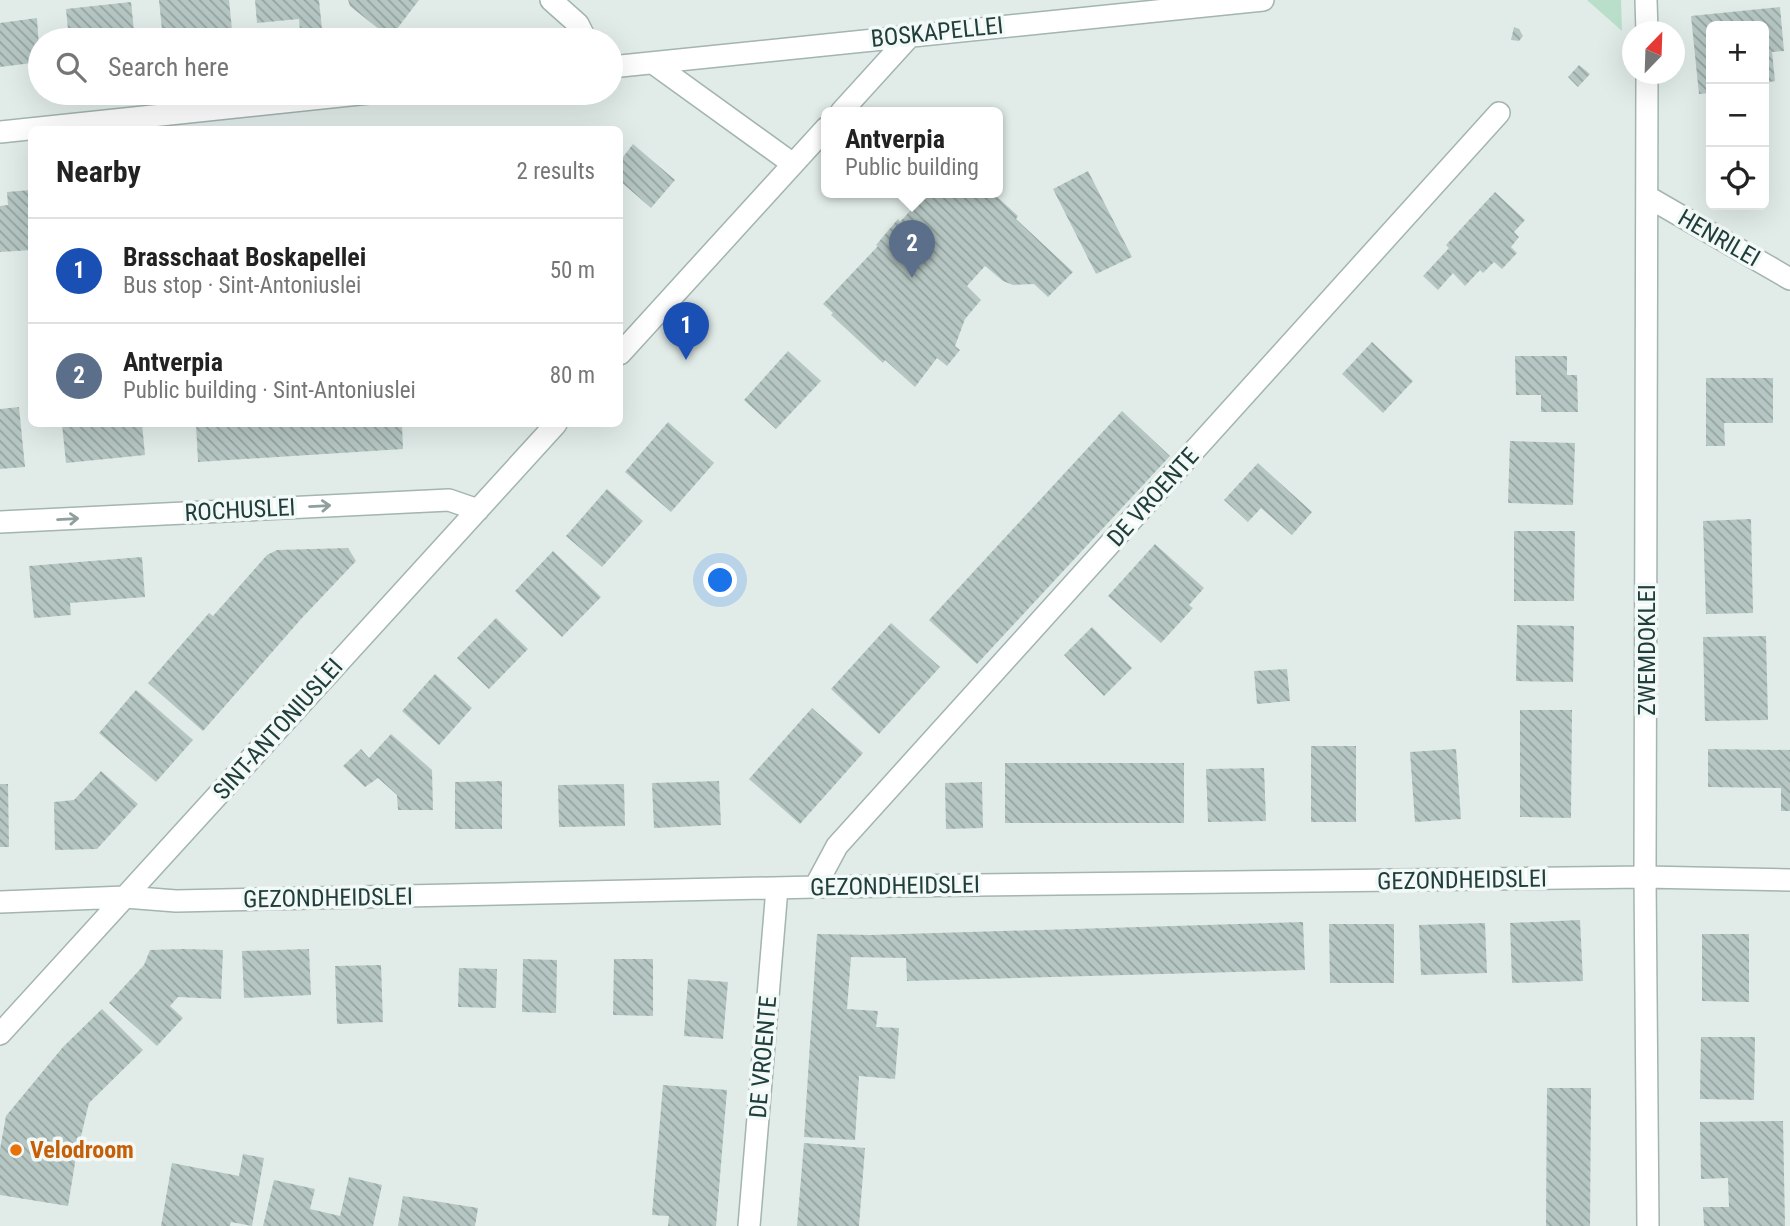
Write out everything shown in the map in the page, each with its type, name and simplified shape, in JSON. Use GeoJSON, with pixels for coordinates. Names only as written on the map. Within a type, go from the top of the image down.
{"type":"FeatureCollection","features":[{"type":"Feature","properties":{"kind":"street"},"geometry":{"type":"LineString","coordinates":[[551,0],[580,28]]}},
{"type":"Feature","properties":{"kind":"street","name":"BOSKAPELLEI"},"geometry":{"type":"LineString","coordinates":[[623,66],[911,35],[1084,9],[1263,0]]}},
{"type":"Feature","properties":{"kind":"street"},"geometry":{"type":"LineString","coordinates":[[1647,0],[1647,21]]}},
{"type":"Feature","properties":{"kind":"street"},"geometry":{"type":"LineString","coordinates":[[846,107],[911,35]]}},
{"type":"Feature","properties":{"kind":"street"},"geometry":{"type":"LineString","coordinates":[[653,62],[793,164]]}},
{"type":"Feature","properties":{"kind":"street","name":"ZWEMDOKLEI"},"geometry":{"type":"LineString","coordinates":[[1647,84],[1645,877],[1648,1226]]}},
{"type":"Feature","properties":{"kind":"street"},"geometry":{"type":"LineString","coordinates":[[57,126],[255,105]]}},
{"type":"Feature","properties":{"kind":"street","name":"DE VROENTE"},"geometry":{"type":"LineString","coordinates":[[815,887],[837,846],[1499,113]]}},
{"type":"Feature","properties":{"kind":"street"},"geometry":{"type":"LineString","coordinates":[[0,132],[28,129]]}},
{"type":"Feature","properties":{"kind":"street"},"geometry":{"type":"LineString","coordinates":[[623,351],[821,133]]}},
{"type":"Feature","properties":{"kind":"street","name":"HENRILEI"},"geometry":{"type":"LineString","coordinates":[[1648,197],[1790,279]]}},
{"type":"Feature","properties":{"kind":"street","name":"SINT-ANTONIUSLEI"},"geometry":{"type":"LineString","coordinates":[[0,1034],[553,427]]}},
{"type":"Feature","properties":{"kind":"street","name":"ROCHUSLEI"},"geometry":{"type":"LineString","coordinates":[[0,522],[449,500],[478,510]]}},
{"type":"Feature","properties":{"kind":"street","name":"GEZONDHEIDSLEI"},"geometry":{"type":"LineString","coordinates":[[0,901],[125,897],[190,901],[815,887],[1645,877],[1790,880]]}},
{"type":"Feature","properties":{"kind":"street","name":"DE VROENTE"},"geometry":{"type":"LineString","coordinates":[[749,1226],[778,888]]}},
{"type":"Feature","properties":{"kind":"green space"},"geometry":{"type":"Polygon","coordinates":[[[1587,0],[1621,0],[1622,31],[1587,0]]]}},
{"type":"Feature","properties":{"kind":"building"},"geometry":{"type":"Polygon","coordinates":[[[159,0],[229,0],[232,28],[162,28],[159,0]]]}},
{"type":"Feature","properties":{"kind":"building"},"geometry":{"type":"Polygon","coordinates":[[[255,0],[319,0],[322,28],[300,28],[299,19],[257,23],[255,0]]]}},
{"type":"Feature","properties":{"kind":"building"},"geometry":{"type":"Polygon","coordinates":[[[348,0],[419,0],[398,28],[378,28],[350,6],[348,0]]]}},
{"type":"Feature","properties":{"kind":"building"},"geometry":{"type":"Polygon","coordinates":[[[131,2],[134,28],[68,28],[66,9],[131,2]]]}},
{"type":"Feature","properties":{"kind":"building"},"geometry":{"type":"Polygon","coordinates":[[[1780,7],[1784,51],[1772,52],[1775,81],[1769,82],[1769,21],[1706,21],[1706,93],[1699,94],[1691,16],[1780,7]]]}},
{"type":"Feature","properties":{"kind":"building"},"geometry":{"type":"Polygon","coordinates":[[[37,18],[38,28],[28,28],[28,64],[0,67],[0,23],[37,18]]]}},
{"type":"Feature","properties":{"kind":"building"},"geometry":{"type":"Polygon","coordinates":[[[1514,27],[1519,29],[1523,36],[1519,41],[1511,40],[1514,27]]]}},
{"type":"Feature","properties":{"kind":"building"},"geometry":{"type":"Polygon","coordinates":[[[1579,65],[1590,74],[1578,87],[1568,77],[1579,65]]]}},
{"type":"Feature","properties":{"kind":"building"},"geometry":{"type":"Polygon","coordinates":[[[633,144],[675,180],[651,208],[623,184],[623,157],[633,144]]]}},
{"type":"Feature","properties":{"kind":"building"},"geometry":{"type":"Polygon","coordinates":[[[1088,171],[1132,257],[1096,274],[1053,189],[1088,171]]]}},
{"type":"Feature","properties":{"kind":"building"},"geometry":{"type":"Polygon","coordinates":[[[28,190],[28,250],[0,252],[0,206],[8,205],[7,192],[28,190]]]}},
{"type":"Feature","properties":{"kind":"building"},"geometry":{"type":"Polygon","coordinates":[[[1495,192],[1525,220],[1514,232],[1519,237],[1511,247],[1517,253],[1502,269],[1494,262],[1483,273],[1480,270],[1465,286],[1453,273],[1438,290],[1423,276],[1449,248],[1446,245],[1495,192]]]}},
{"type":"Feature","properties":{"kind":"building"},"geometry":{"type":"Polygon","coordinates":[[[922,198],[998,198],[1018,216],[1016,219],[1073,272],[1048,297],[1034,284],[1013,285],[1003,281],[985,266],[967,286],[981,300],[965,319],[955,346],[960,350],[947,366],[937,358],[915,387],[885,360],[883,363],[831,315],[833,313],[823,304],[878,246],[876,245],[898,219],[900,222],[922,198]]]}},
{"type":"Feature","properties":{"kind":"building"},"geometry":{"type":"Polygon","coordinates":[[[1372,342],[1413,381],[1383,413],[1342,374],[1372,342]]]}},
{"type":"Feature","properties":{"kind":"building"},"geometry":{"type":"Polygon","coordinates":[[[788,351],[821,381],[776,429],[744,400],[788,351]]]}},
{"type":"Feature","properties":{"kind":"building"},"geometry":{"type":"Polygon","coordinates":[[[1515,356],[1567,356],[1567,375],[1577,375],[1578,412],[1541,412],[1541,395],[1516,395],[1515,356]]]}},
{"type":"Feature","properties":{"kind":"building"},"geometry":{"type":"Polygon","coordinates":[[[1706,378],[1773,378],[1773,423],[1724,423],[1725,446],[1706,446],[1706,378]]]}},
{"type":"Feature","properties":{"kind":"building"},"geometry":{"type":"Polygon","coordinates":[[[19,407],[25,467],[0,469],[0,409],[19,407]]]}},
{"type":"Feature","properties":{"kind":"building"},"geometry":{"type":"Polygon","coordinates":[[[1122,411],[1170,456],[977,664],[929,620],[1122,411]]]}},
{"type":"Feature","properties":{"kind":"building"},"geometry":{"type":"Polygon","coordinates":[[[668,422],[714,463],[671,512],[625,472],[668,422]]]}},
{"type":"Feature","properties":{"kind":"building"},"geometry":{"type":"Polygon","coordinates":[[[62,427],[142,427],[145,455],[66,463],[62,427]]]}},
{"type":"Feature","properties":{"kind":"building"},"geometry":{"type":"Polygon","coordinates":[[[196,427],[402,427],[403,449],[198,462],[196,427]]]}},
{"type":"Feature","properties":{"kind":"building"},"geometry":{"type":"Polygon","coordinates":[[[1510,441],[1575,443],[1573,505],[1508,503],[1510,441]]]}},
{"type":"Feature","properties":{"kind":"building"},"geometry":{"type":"Polygon","coordinates":[[[1258,463],[1312,512],[1292,535],[1261,508],[1248,522],[1224,500],[1258,463]]]}},
{"type":"Feature","properties":{"kind":"building"},"geometry":{"type":"Polygon","coordinates":[[[607,489],[643,521],[602,567],[566,536],[607,489]]]}},
{"type":"Feature","properties":{"kind":"building"},"geometry":{"type":"Polygon","coordinates":[[[1751,519],[1753,613],[1706,614],[1703,521],[1751,519]]]}},
{"type":"Feature","properties":{"kind":"building"},"geometry":{"type":"Polygon","coordinates":[[[1514,531],[1575,531],[1574,601],[1514,601],[1514,531]]]}},
{"type":"Feature","properties":{"kind":"building"},"geometry":{"type":"Polygon","coordinates":[[[1155,544],[1204,588],[1189,605],[1193,608],[1161,643],[1108,596],[1155,544]]]}},
{"type":"Feature","properties":{"kind":"building"},"geometry":{"type":"Polygon","coordinates":[[[348,548],[356,561],[203,731],[148,683],[209,613],[213,616],[267,555],[277,550],[348,548]]]}},
{"type":"Feature","properties":{"kind":"building"},"geometry":{"type":"Polygon","coordinates":[[[553,551],[601,597],[562,637],[515,591],[553,551]]]}},
{"type":"Feature","properties":{"kind":"building"},"geometry":{"type":"Polygon","coordinates":[[[142,557],[145,597],[70,603],[71,615],[34,618],[29,566],[142,557]]]}},
{"type":"Feature","properties":{"kind":"building"},"geometry":{"type":"Polygon","coordinates":[[[496,618],[528,649],[489,689],[457,658],[496,618]]]}},
{"type":"Feature","properties":{"kind":"building"},"geometry":{"type":"Polygon","coordinates":[[[891,623],[940,667],[879,734],[831,689],[891,623]]]}},
{"type":"Feature","properties":{"kind":"building"},"geometry":{"type":"Polygon","coordinates":[[[1517,625],[1574,626],[1573,682],[1516,681],[1517,625]]]}},
{"type":"Feature","properties":{"kind":"building"},"geometry":{"type":"Polygon","coordinates":[[[1092,627],[1132,668],[1104,696],[1064,655],[1092,627]]]}},
{"type":"Feature","properties":{"kind":"building"},"geometry":{"type":"Polygon","coordinates":[[[1766,636],[1768,720],[1705,721],[1703,637],[1766,636]]]}},
{"type":"Feature","properties":{"kind":"building"},"geometry":{"type":"Polygon","coordinates":[[[1287,669],[1290,701],[1257,704],[1254,671],[1287,669]]]}},
{"type":"Feature","properties":{"kind":"building"},"geometry":{"type":"Polygon","coordinates":[[[435,674],[472,708],[439,745],[402,711],[435,674]]]}},
{"type":"Feature","properties":{"kind":"building"},"geometry":{"type":"Polygon","coordinates":[[[136,690],[193,740],[156,782],[99,733],[136,690]]]}},
{"type":"Feature","properties":{"kind":"building"},"geometry":{"type":"Polygon","coordinates":[[[812,708],[863,753],[800,824],[749,779],[812,708]]]}},
{"type":"Feature","properties":{"kind":"building"},"geometry":{"type":"Polygon","coordinates":[[[1520,710],[1572,710],[1571,818],[1520,817],[1520,710]]]}},
{"type":"Feature","properties":{"kind":"building"},"geometry":{"type":"Polygon","coordinates":[[[391,734],[432,770],[433,810],[398,810],[397,795],[378,778],[365,787],[343,766],[361,749],[369,758],[391,734]]]}},
{"type":"Feature","properties":{"kind":"building"},"geometry":{"type":"Polygon","coordinates":[[[1311,746],[1356,746],[1356,822],[1311,822],[1311,746]]]}},
{"type":"Feature","properties":{"kind":"building"},"geometry":{"type":"Polygon","coordinates":[[[1456,749],[1461,819],[1415,822],[1410,752],[1456,749]]]}},
{"type":"Feature","properties":{"kind":"building"},"geometry":{"type":"Polygon","coordinates":[[[1708,749],[1790,750],[1790,811],[1781,811],[1781,788],[1708,787],[1708,749]]]}},
{"type":"Feature","properties":{"kind":"building"},"geometry":{"type":"Polygon","coordinates":[[[1005,763],[1184,763],[1184,823],[1005,823],[1005,763]]]}},
{"type":"Feature","properties":{"kind":"building"},"geometry":{"type":"Polygon","coordinates":[[[1264,768],[1266,821],[1208,822],[1206,769],[1264,768]]]}},
{"type":"Feature","properties":{"kind":"building"},"geometry":{"type":"Polygon","coordinates":[[[101,771],[138,804],[97,849],[55,850],[54,802],[74,800],[101,771]]]}},
{"type":"Feature","properties":{"kind":"building"},"geometry":{"type":"Polygon","coordinates":[[[502,781],[502,829],[455,829],[455,782],[502,781]]]}},
{"type":"Feature","properties":{"kind":"building"},"geometry":{"type":"Polygon","coordinates":[[[719,781],[721,825],[654,828],[652,783],[719,781]]]}},
{"type":"Feature","properties":{"kind":"building"},"geometry":{"type":"Polygon","coordinates":[[[982,782],[983,828],[946,829],[945,783],[982,782]]]}},
{"type":"Feature","properties":{"kind":"building"},"geometry":{"type":"Polygon","coordinates":[[[0,784],[8,784],[9,847],[0,847],[0,784]]]}},
{"type":"Feature","properties":{"kind":"building"},"geometry":{"type":"Polygon","coordinates":[[[624,784],[625,826],[559,827],[558,785],[624,784]]]}},
{"type":"Feature","properties":{"kind":"building"},"geometry":{"type":"Polygon","coordinates":[[[1580,920],[1583,981],[1512,983],[1510,923],[1580,920]]]}},
{"type":"Feature","properties":{"kind":"building"},"geometry":{"type":"Polygon","coordinates":[[[1303,922],[1305,970],[907,981],[906,958],[851,957],[847,1009],[878,1011],[876,1027],[899,1028],[895,1079],[859,1076],[855,1140],[804,1137],[817,934],[871,935],[1303,922]]]}},
{"type":"Feature","properties":{"kind":"building"},"geometry":{"type":"Polygon","coordinates":[[[1485,923],[1487,973],[1421,975],[1419,925],[1485,923]]]}},
{"type":"Feature","properties":{"kind":"building"},"geometry":{"type":"Polygon","coordinates":[[[1329,924],[1394,924],[1394,983],[1330,983],[1329,924]]]}},
{"type":"Feature","properties":{"kind":"building"},"geometry":{"type":"Polygon","coordinates":[[[1702,934],[1749,934],[1749,1002],[1702,1001],[1702,934]]]}},
{"type":"Feature","properties":{"kind":"building"},"geometry":{"type":"Polygon","coordinates":[[[309,949],[311,995],[244,998],[242,951],[309,949]]]}},
{"type":"Feature","properties":{"kind":"building"},"geometry":{"type":"Polygon","coordinates":[[[150,950],[223,950],[221,999],[178,997],[170,1006],[183,1018],[157,1046],[109,1003],[144,965],[150,950]]]}},
{"type":"Feature","properties":{"kind":"building"},"geometry":{"type":"Polygon","coordinates":[[[523,959],[557,960],[556,1013],[522,1012],[523,959]]]}},
{"type":"Feature","properties":{"kind":"building"},"geometry":{"type":"Polygon","coordinates":[[[614,959],[653,959],[653,1016],[613,1015],[614,959]]]}},
{"type":"Feature","properties":{"kind":"building"},"geometry":{"type":"Polygon","coordinates":[[[381,965],[383,1022],[337,1024],[335,966],[381,965]]]}},
{"type":"Feature","properties":{"kind":"building"},"geometry":{"type":"Polygon","coordinates":[[[459,968],[497,969],[496,1008],[458,1007],[459,968]]]}},
{"type":"Feature","properties":{"kind":"building"},"geometry":{"type":"Polygon","coordinates":[[[688,979],[728,982],[723,1039],[684,1036],[688,979]]]}},
{"type":"Feature","properties":{"kind":"building"},"geometry":{"type":"Polygon","coordinates":[[[102,1009],[143,1050],[89,1103],[68,1206],[0,1195],[0,1149],[6,1116],[63,1047],[102,1009]]]}},
{"type":"Feature","properties":{"kind":"building"},"geometry":{"type":"Polygon","coordinates":[[[1701,1037],[1755,1037],[1754,1100],[1700,1099],[1701,1037]]]}},
{"type":"Feature","properties":{"kind":"building"},"geometry":{"type":"Polygon","coordinates":[[[663,1085],[727,1090],[716,1226],[668,1226],[669,1216],[652,1215],[663,1085]]]}},
{"type":"Feature","properties":{"kind":"building"},"geometry":{"type":"Polygon","coordinates":[[[1547,1088],[1591,1088],[1590,1226],[1546,1226],[1547,1088]]]}},
{"type":"Feature","properties":{"kind":"building"},"geometry":{"type":"Polygon","coordinates":[[[1783,1121],[1785,1226],[1704,1226],[1703,1207],[1729,1207],[1728,1178],[1701,1179],[1700,1122],[1783,1121]]]}},
{"type":"Feature","properties":{"kind":"building"},"geometry":{"type":"Polygon","coordinates":[[[804,1143],[865,1148],[859,1226],[797,1226],[804,1143]]]}},
{"type":"Feature","properties":{"kind":"building"},"geometry":{"type":"Polygon","coordinates":[[[243,1154],[264,1158],[252,1226],[231,1222],[230,1226],[161,1226],[172,1163],[239,1176],[243,1154]]]}},
{"type":"Feature","properties":{"kind":"building"},"geometry":{"type":"Polygon","coordinates":[[[349,1177],[382,1185],[373,1226],[263,1226],[274,1180],[315,1189],[310,1209],[340,1216],[349,1177]]]}},
{"type":"Feature","properties":{"kind":"building"},"geometry":{"type":"Polygon","coordinates":[[[403,1196],[478,1208],[475,1226],[398,1226],[403,1196]]]}},
{"type":"Feature","properties":{"kind":"place","name":"Antverpia"},"geometry":{"type":"Point","coordinates":[912,278]}},
{"type":"Feature","properties":{"kind":"place","name":"Brasschaat Boskapellei"},"geometry":{"type":"Point","coordinates":[686,360]}},
{"type":"Feature","properties":{"kind":"place","name":"Velodroom"},"geometry":{"type":"Point","coordinates":[16,1150]}}]}
